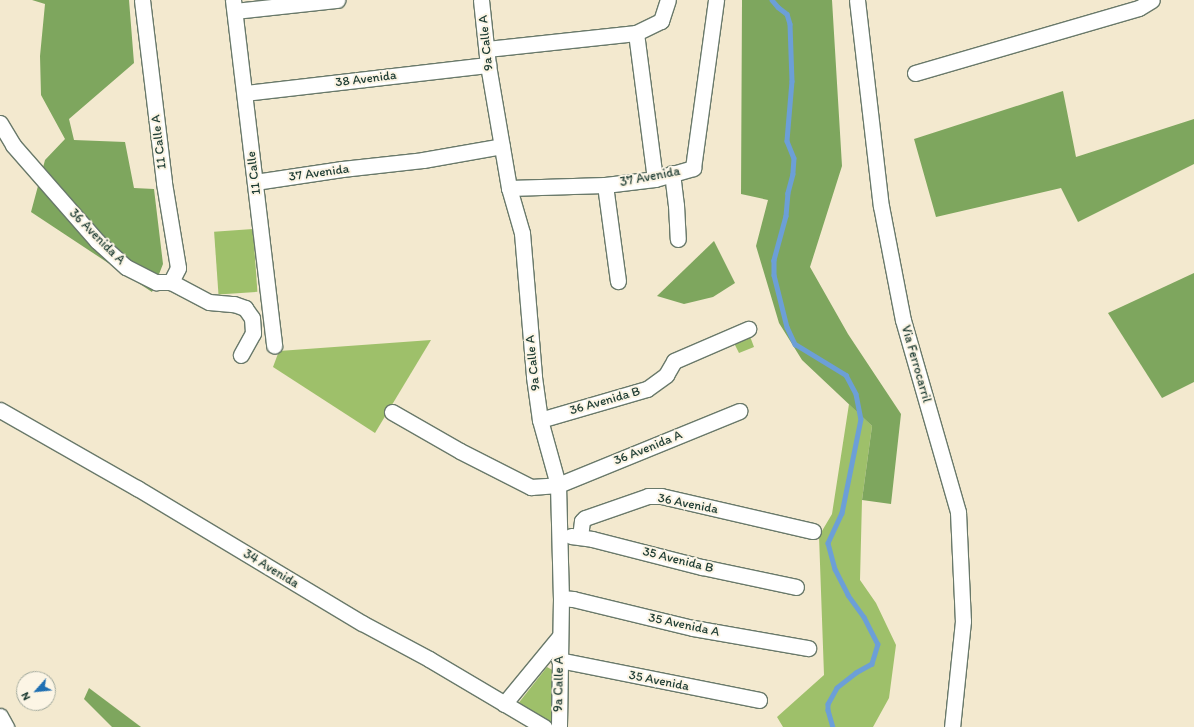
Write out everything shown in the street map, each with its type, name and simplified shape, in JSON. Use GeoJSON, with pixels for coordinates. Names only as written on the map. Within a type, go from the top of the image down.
{"type":"FeatureCollection","features":[{"type":"Feature","properties":{"kind":"street","name":"11 Calle A"},"geometry":{"type":"LineString","coordinates":[[142,0],[164,183],[178,268],[171,282]]}},
{"type":"Feature","properties":{"kind":"street"},"geometry":{"type":"LineString","coordinates":[[234,5],[337,0]]}},
{"type":"Feature","properties":{"kind":"street","name":"9a Calle A"},"geometry":{"type":"LineString","coordinates":[[481,0],[488,65],[509,188],[522,233],[534,377],[540,420],[558,485],[561,598],[559,727]]}},
{"type":"Feature","properties":{"kind":"street"},"geometry":{"type":"LineString","coordinates":[[486,49],[636,33],[661,21],[668,0]]}},
{"type":"Feature","properties":{"kind":"street","name":"37 Avenida"},"geometry":{"type":"LineString","coordinates":[[509,188],[605,185],[655,179],[672,173],[691,169],[694,166],[716,0]]}},
{"type":"Feature","properties":{"kind":"street","name":"Via Ferrocarril"},"geometry":{"type":"LineString","coordinates":[[857,0],[881,206],[903,320],[958,512],[963,621],[952,727]]}},
{"type":"Feature","properties":{"kind":"street"},"geometry":{"type":"LineString","coordinates":[[915,73],[1139,8],[1152,0]]}},
{"type":"Feature","properties":{"kind":"street","name":"11 Calle"},"geometry":{"type":"LineString","coordinates":[[234,5],[274,346]]}},
{"type":"Feature","properties":{"kind":"street"},"geometry":{"type":"LineString","coordinates":[[636,33],[655,179]]}},
{"type":"Feature","properties":{"kind":"street","name":"38 Avenida"},"geometry":{"type":"LineString","coordinates":[[245,94],[488,65]]}},
{"type":"Feature","properties":{"kind":"street","name":"36 Avenida A"},"geometry":{"type":"LineString","coordinates":[[0,123],[13,145],[97,241],[126,267],[156,282],[171,282],[209,302],[234,304],[245,308],[252,318],[253,333],[241,355]]}},
{"type":"Feature","properties":{"kind":"street","name":"37 Avenida"},"geometry":{"type":"LineString","coordinates":[[255,182],[342,169],[422,160],[502,146]]}},
{"type":"Feature","properties":{"kind":"street"},"geometry":{"type":"LineString","coordinates":[[672,173],[678,239]]}},
{"type":"Feature","properties":{"kind":"street"},"geometry":{"type":"LineString","coordinates":[[605,185],[618,281]]}},
{"type":"Feature","properties":{"kind":"street","name":"36 Avenida B"},"geometry":{"type":"LineString","coordinates":[[540,420],[647,389],[666,375],[674,361],[748,329]]}},
{"type":"Feature","properties":{"kind":"street","name":"34 Avenida"},"geometry":{"type":"LineString","coordinates":[[0,410],[544,727]]}},
{"type":"Feature","properties":{"kind":"street","name":"36 Avenida A"},"geometry":{"type":"LineString","coordinates":[[558,485],[739,411]]}},
{"type":"Feature","properties":{"kind":"street"},"geometry":{"type":"LineString","coordinates":[[392,412],[460,451],[531,487],[558,485]]}},
{"type":"Feature","properties":{"kind":"street","name":"36 Avenida"},"geometry":{"type":"LineString","coordinates":[[580,537],[582,521],[585,518],[648,496],[661,496],[813,531]]}},
{"type":"Feature","properties":{"kind":"street","name":"35 Avenida B"},"geometry":{"type":"LineString","coordinates":[[560,535],[580,537],[702,567],[796,587]]}},
{"type":"Feature","properties":{"kind":"street","name":"35 Avenida A"},"geometry":{"type":"LineString","coordinates":[[561,598],[573,599],[693,628],[808,648]]}},
{"type":"Feature","properties":{"kind":"street"},"geometry":{"type":"LineString","coordinates":[[504,704],[560,636]]}},
{"type":"Feature","properties":{"kind":"street","name":"35 Avenida"},"geometry":{"type":"LineString","coordinates":[[559,660],[759,700]]}},
{"type":"Feature","properties":{"kind":"street"},"geometry":{"type":"LineString","coordinates":[[0,716],[6,727]]}},
{"type":"Feature","properties":{"kind":"green space"},"geometry":{"type":"Polygon","coordinates":[[[32,0],[129,0],[134,63],[69,119],[74,140],[125,142],[134,188],[154,189],[163,264],[152,292],[31,212],[45,160],[65,139],[41,95],[40,56],[45,4],[32,0]]]}},
{"type":"Feature","properties":{"kind":"green space"},"geometry":{"type":"Polygon","coordinates":[[[742,0],[832,0],[842,166],[810,267],[848,334],[901,414],[891,504],[862,500],[872,426],[802,360],[779,323],[756,246],[768,200],[741,194],[742,0]]]}},
{"type":"Feature","properties":{"kind":"green space"},"geometry":{"type":"Polygon","coordinates":[[[1063,91],[1076,157],[1194,119],[1194,164],[1078,222],[1061,188],[936,217],[914,139],[1063,91]]]}},
{"type":"Feature","properties":{"kind":"green space"},"geometry":{"type":"Polygon","coordinates":[[[253,229],[257,292],[218,295],[214,232],[253,229]]]}},
{"type":"Feature","properties":{"kind":"green space"},"geometry":{"type":"Polygon","coordinates":[[[714,241],[735,283],[713,297],[684,304],[657,296],[714,241]]]}},
{"type":"Feature","properties":{"kind":"green space"},"geometry":{"type":"Polygon","coordinates":[[[1194,273],[1194,382],[1162,398],[1108,313],[1194,273]]]}},
{"type":"Feature","properties":{"kind":"green space"},"geometry":{"type":"Polygon","coordinates":[[[748,331],[754,347],[739,353],[732,339],[748,331]]]}},
{"type":"Feature","properties":{"kind":"green space"},"geometry":{"type":"Polygon","coordinates":[[[431,340],[375,433],[273,367],[279,351],[431,340]]]}},
{"type":"Feature","properties":{"kind":"green space"},"geometry":{"type":"Polygon","coordinates":[[[849,404],[872,426],[862,500],[860,580],[876,603],[896,645],[889,698],[873,727],[783,727],[777,717],[824,675],[819,536],[832,514],[849,404]]]}},
{"type":"Feature","properties":{"kind":"green space"},"geometry":{"type":"Polygon","coordinates":[[[547,667],[556,672],[554,725],[550,727],[517,705],[547,667]]]}},
{"type":"Feature","properties":{"kind":"green space"},"geometry":{"type":"Polygon","coordinates":[[[89,688],[141,727],[112,727],[84,699],[89,688]]]}},
{"type":"Feature","properties":{"kind":"waterway"},"geometry":{"type":"LineString","coordinates":[[772,0],[787,14],[790,24],[792,81],[787,141],[794,158],[786,216],[774,260],[774,275],[787,327],[795,344],[846,375],[856,394],[861,419],[842,513],[828,543],[835,569],[848,595],[864,617],[878,644],[872,664],[856,673],[837,688],[828,704],[828,710],[833,727]]}}]}
